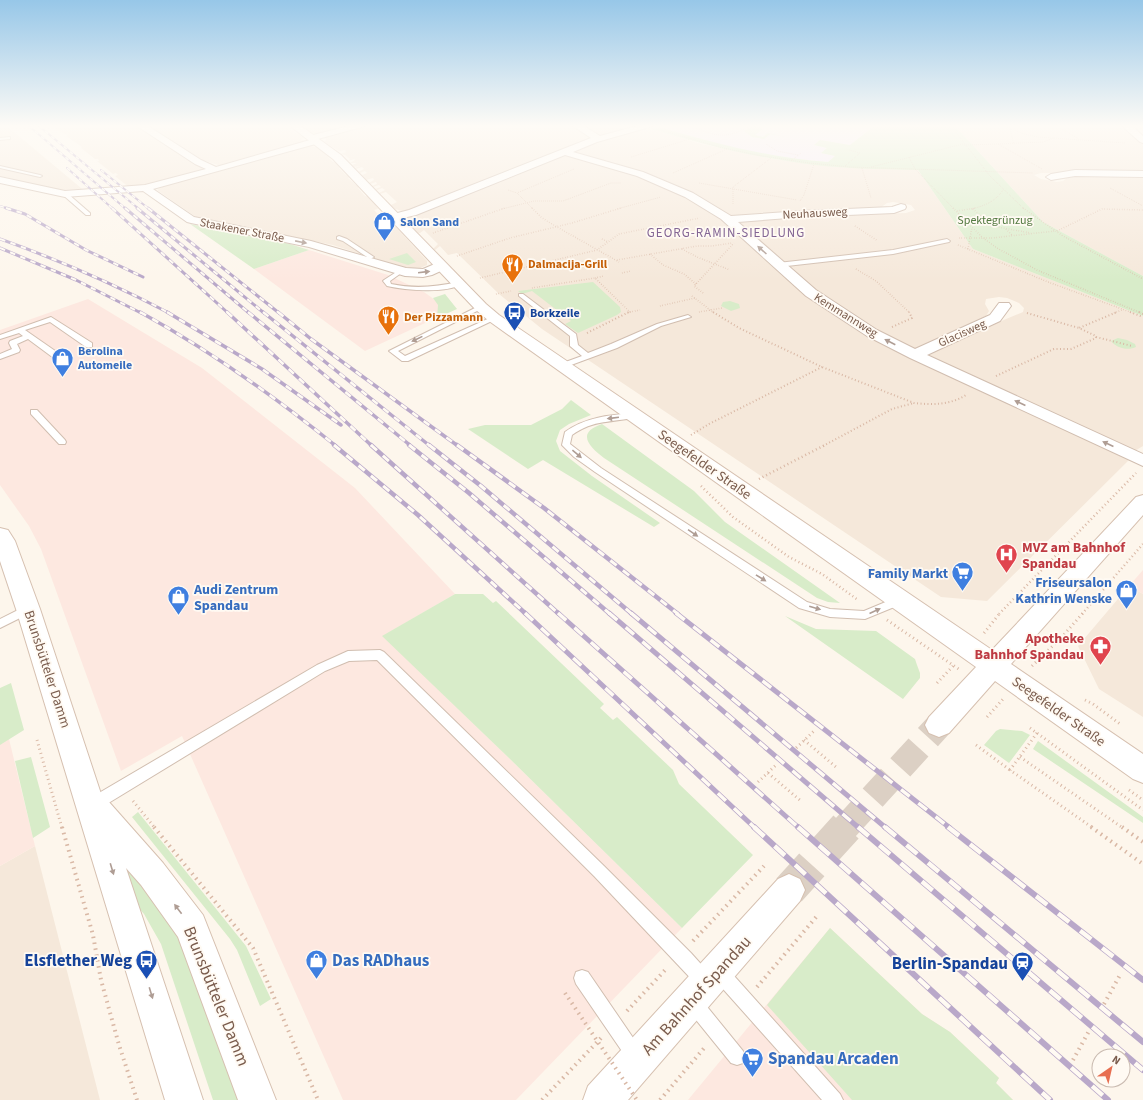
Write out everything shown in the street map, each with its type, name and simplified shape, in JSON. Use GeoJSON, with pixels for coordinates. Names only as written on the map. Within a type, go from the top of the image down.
{"type":"FeatureCollection","features":[{"type":"Feature","properties":{"kind":"street"},"geometry":{"type":"LineString","coordinates":[[0,180],[65,194],[145,188],[186,177]]}},
{"type":"Feature","properties":{"kind":"street","name":"Seegefelder Straße"},"geometry":{"type":"LineString","coordinates":[[356,177],[481,308],[494,318],[1143,770]]}},
{"type":"Feature","properties":{"kind":"street"},"geometry":{"type":"LineString","coordinates":[[394,217],[412,213],[501,177]]}},
{"type":"Feature","properties":{"kind":"street","name":"Kemmannweg"},"geometry":{"type":"LineString","coordinates":[[649,177],[667,184],[709,206],[728,220],[811,293],[872,333],[1140,467]]}},
{"type":"Feature","properties":{"kind":"street","name":"Staakener Straße"},"geometry":{"type":"LineString","coordinates":[[145,188],[191,220],[311,244],[401,270],[423,273],[432,271],[441,266]]}},
{"type":"Feature","properties":{"kind":"street","name":"Neuhausweg"},"geometry":{"type":"LineString","coordinates":[[728,220],[794,214],[894,210],[901,207]]}},
{"type":"Feature","properties":{"kind":"street","name":"Glacisweg"},"geometry":{"type":"LineString","coordinates":[[915,355],[995,318],[1004,306]]}},
{"type":"Feature","properties":{"kind":"street"},"geometry":{"type":"LineString","coordinates":[[939,724],[1143,502]]}},
{"type":"Feature","properties":{"kind":"street","name":"Brunsbütteler Damm"},"geometry":{"type":"LineString","coordinates":[[1,538],[28,609],[92,805],[184,1100]]}},
{"type":"Feature","properties":{"kind":"street","name":"Brunsbütteler Damm"},"geometry":{"type":"LineString","coordinates":[[92,805],[152,874],[191,927],[257,1100]]}},
{"type":"Feature","properties":{"kind":"street","name":"Am Bahnhof Spandau"},"geometry":{"type":"LineString","coordinates":[[602,1100],[789,890]]}},
{"type":"Feature","properties":{"kind":"lane"},"geometry":{"type":"LineString","coordinates":[[65,194],[88,214]]}},
{"type":"Feature","properties":{"kind":"lane"},"geometry":{"type":"LineString","coordinates":[[339,238],[345,240],[371,257],[364,260]]}},
{"type":"Feature","properties":{"kind":"lane"},"geometry":{"type":"LineString","coordinates":[[778,265],[895,252],[947,240]]}},
{"type":"Feature","properties":{"kind":"lane"},"geometry":{"type":"LineString","coordinates":[[401,270],[386,280],[389,285],[429,289],[458,284]]}},
{"type":"Feature","properties":{"kind":"lane"},"geometry":{"type":"LineString","coordinates":[[521,295],[574,335],[574,346],[586,356]]}},
{"type":"Feature","properties":{"kind":"lane"},"geometry":{"type":"LineString","coordinates":[[481,308],[393,351],[405,359],[494,318]]}},
{"type":"Feature","properties":{"kind":"lane"},"geometry":{"type":"LineString","coordinates":[[563,366],[614,346],[659,325],[688,317]]}},
{"type":"Feature","properties":{"kind":"lane"},"geometry":{"type":"LineString","coordinates":[[0,338],[51,319],[89,345]]}},
{"type":"Feature","properties":{"kind":"lane"},"geometry":{"type":"LineString","coordinates":[[20,330],[58,357]]}},
{"type":"Feature","properties":{"kind":"lane"},"geometry":{"type":"LineString","coordinates":[[0,357],[16,350],[13,342],[28,336]]}},
{"type":"Feature","properties":{"kind":"lane"},"geometry":{"type":"LineString","coordinates":[[34,412],[62,442]]}},
{"type":"Feature","properties":{"kind":"lane"},"geometry":{"type":"LineString","coordinates":[[634,415],[592,420],[578,426],[568,434],[566,445],[598,470],[803,605],[830,613],[865,615],[900,600]]}},
{"type":"Feature","properties":{"kind":"lane"},"geometry":{"type":"LineString","coordinates":[[0,624],[28,609]]}},
{"type":"Feature","properties":{"kind":"lane"},"geometry":{"type":"LineString","coordinates":[[92,805],[321,668],[348,656],[380,655],[681,954],[705,985],[834,1100]]}},
{"type":"Feature","properties":{"kind":"lane"},"geometry":{"type":"LineString","coordinates":[[582,978],[638,1060]]}},
{"type":"Feature","properties":{"kind":"lane"},"geometry":{"type":"LineString","coordinates":[[705,985],[737,1057]]}},
{"type":"Feature","properties":{"kind":"path"},"geometry":{"type":"LineString","coordinates":[[553,177],[517,193],[522,196],[525,202],[540,216],[617,261],[697,246],[712,246],[738,242]]}},
{"type":"Feature","properties":{"kind":"path"},"geometry":{"type":"LineString","coordinates":[[733,189],[747,177]]}},
{"type":"Feature","properties":{"kind":"path"},"geometry":{"type":"LineString","coordinates":[[798,204],[801,200],[809,177]]}},
{"type":"Feature","properties":{"kind":"path"},"geometry":{"type":"LineString","coordinates":[[865,177],[872,201]]}},
{"type":"Feature","properties":{"kind":"path"},"geometry":{"type":"LineString","coordinates":[[924,177],[983,238],[997,248],[1037,270],[1086,292],[1143,314]]}},
{"type":"Feature","properties":{"kind":"path"},"geometry":{"type":"LineString","coordinates":[[991,177],[1003,190],[1037,219],[1109,262],[1143,279]]}},
{"type":"Feature","properties":{"kind":"path"},"geometry":{"type":"LineString","coordinates":[[433,233],[503,208],[525,202],[563,201],[612,183],[622,183],[626,180]]}},
{"type":"Feature","properties":{"kind":"path"},"geometry":{"type":"LineString","coordinates":[[695,183],[774,197],[801,200]]}},
{"type":"Feature","properties":{"kind":"path"},"geometry":{"type":"LineString","coordinates":[[1106,186],[1143,206]]}},
{"type":"Feature","properties":{"kind":"path"},"geometry":{"type":"LineString","coordinates":[[733,189],[733,205]]}},
{"type":"Feature","properties":{"kind":"path"},"geometry":{"type":"LineString","coordinates":[[956,211],[973,208],[991,202],[997,198],[1003,190]]}},
{"type":"Feature","properties":{"kind":"path"},"geometry":{"type":"LineString","coordinates":[[457,256],[510,238],[662,197]]}},
{"type":"Feature","properties":{"kind":"path"},"geometry":{"type":"LineString","coordinates":[[973,208],[992,226],[1035,233]]}},
{"type":"Feature","properties":{"kind":"path"},"geometry":{"type":"LineString","coordinates":[[947,240],[964,237],[983,238],[1056,231],[1102,209],[1143,210]]}},
{"type":"Feature","properties":{"kind":"path"},"geometry":{"type":"LineString","coordinates":[[480,278],[597,250],[619,234],[706,217]]}},
{"type":"Feature","properties":{"kind":"path"},"geometry":{"type":"LineString","coordinates":[[852,223],[895,252]]}},
{"type":"Feature","properties":{"kind":"path"},"geometry":{"type":"LineString","coordinates":[[968,249],[972,227]]}},
{"type":"Feature","properties":{"kind":"path"},"geometry":{"type":"LineString","coordinates":[[1006,228],[1012,236]]}},
{"type":"Feature","properties":{"kind":"path"},"geometry":{"type":"LineString","coordinates":[[602,239],[608,242]]}},
{"type":"Feature","properties":{"kind":"path"},"geometry":{"type":"LineString","coordinates":[[947,240],[1143,317]]}},
{"type":"Feature","properties":{"kind":"path"},"geometry":{"type":"LineString","coordinates":[[696,284],[734,242]]}},
{"type":"Feature","properties":{"kind":"path"},"geometry":{"type":"LineString","coordinates":[[682,249],[730,270]]}},
{"type":"Feature","properties":{"kind":"path"},"geometry":{"type":"LineString","coordinates":[[650,254],[663,265],[684,274],[696,284],[694,286],[703,293]]}},
{"type":"Feature","properties":{"kind":"path"},"geometry":{"type":"LineString","coordinates":[[843,257],[857,270],[876,281],[911,314],[912,318],[888,328]]}},
{"type":"Feature","properties":{"kind":"path"},"geometry":{"type":"LineString","coordinates":[[622,273],[631,271]]}},
{"type":"Feature","properties":{"kind":"path"},"geometry":{"type":"LineString","coordinates":[[529,288],[604,276]]}},
{"type":"Feature","properties":{"kind":"path"},"geometry":{"type":"LineString","coordinates":[[594,278],[630,312]]}},
{"type":"Feature","properties":{"kind":"path"},"geometry":{"type":"LineString","coordinates":[[496,294],[515,290]]}},
{"type":"Feature","properties":{"kind":"path"},"geometry":{"type":"LineString","coordinates":[[692,296],[710,310],[739,328],[822,366],[914,403],[930,405],[943,404],[958,400],[969,393]]}},
{"type":"Feature","properties":{"kind":"path"},"geometry":{"type":"LineString","coordinates":[[660,306],[695,298]]}},
{"type":"Feature","properties":{"kind":"path"},"geometry":{"type":"LineString","coordinates":[[688,317],[692,314],[722,308]]}},
{"type":"Feature","properties":{"kind":"path"},"geometry":{"type":"LineString","coordinates":[[574,338],[630,312],[640,310]]}},
{"type":"Feature","properties":{"kind":"path"},"geometry":{"type":"LineString","coordinates":[[1079,328],[1122,310]]}},
{"type":"Feature","properties":{"kind":"path"},"geometry":{"type":"LineString","coordinates":[[1026,313],[1079,328],[1096,337],[1132,346]]}},
{"type":"Feature","properties":{"kind":"path"},"geometry":{"type":"LineString","coordinates":[[995,376],[1054,349],[1071,349],[1096,337]]}},
{"type":"Feature","properties":{"kind":"path"},"geometry":{"type":"LineString","coordinates":[[691,435],[709,424],[822,366]]}},
{"type":"Feature","properties":{"kind":"path"},"geometry":{"type":"LineString","coordinates":[[757,479],[767,476],[892,409],[914,403]]}},
{"type":"Feature","properties":{"kind":"path"},"geometry":{"type":"LineString","coordinates":[[993,624],[1003,609],[1140,467]]}},
{"type":"Feature","properties":{"kind":"path"},"geometry":{"type":"LineString","coordinates":[[696,482],[733,517],[789,557],[822,574],[861,602]]}},
{"type":"Feature","properties":{"kind":"path"},"geometry":{"type":"LineString","coordinates":[[1043,654],[1061,638],[1143,544]]}},
{"type":"Feature","properties":{"kind":"path"},"geometry":{"type":"LineString","coordinates":[[897,628],[919,644]]}},
{"type":"Feature","properties":{"kind":"path"},"geometry":{"type":"LineString","coordinates":[[1030,728],[1143,810]]}},
{"type":"Feature","properties":{"kind":"path"},"geometry":{"type":"LineString","coordinates":[[793,751],[814,731]]}},
{"type":"Feature","properties":{"kind":"path"},"geometry":{"type":"LineString","coordinates":[[1010,770],[1037,733]]}},
{"type":"Feature","properties":{"kind":"path"},"geometry":{"type":"LineString","coordinates":[[37,740],[93,935],[101,980],[119,1045],[137,1100]]}},
{"type":"Feature","properties":{"kind":"path"},"geometry":{"type":"LineString","coordinates":[[804,740],[836,767]]}},
{"type":"Feature","properties":{"kind":"path"},"geometry":{"type":"LineString","coordinates":[[976,745],[1143,864]]}},
{"type":"Feature","properties":{"kind":"path"},"geometry":{"type":"LineString","coordinates":[[1020,757],[1143,842]]}},
{"type":"Feature","properties":{"kind":"path"},"geometry":{"type":"LineString","coordinates":[[758,782],[776,765]]}},
{"type":"Feature","properties":{"kind":"path"},"geometry":{"type":"LineString","coordinates":[[768,773],[802,801]]}},
{"type":"Feature","properties":{"kind":"path"},"geometry":{"type":"LineString","coordinates":[[122,787],[253,948],[318,1100]]}},
{"type":"Feature","properties":{"kind":"path"},"geometry":{"type":"LineString","coordinates":[[542,1100],[764,866]]}},
{"type":"Feature","properties":{"kind":"path"},"geometry":{"type":"LineString","coordinates":[[1104,1004],[1120,975]]}},
{"type":"Feature","properties":{"kind":"path"},"geometry":{"type":"LineString","coordinates":[[565,993],[637,1100]]}},
{"type":"Feature","properties":{"kind":"path"},"geometry":{"type":"LineString","coordinates":[[1073,1060],[1088,1031]]}},
{"type":"Feature","properties":{"kind":"shaded area"},"geometry":{"type":"Polygon","coordinates":[[[0,177],[68,177],[87,193],[65,194],[0,180],[0,177]]]}},
{"type":"Feature","properties":{"kind":"shaded area"},"geometry":{"type":"Polygon","coordinates":[[[117,177],[178,177],[153,184],[130,188],[117,177]]]}},
{"type":"Feature","properties":{"kind":"shaded area"},"geometry":{"type":"Polygon","coordinates":[[[195,177],[349,177],[348,178],[356,185],[361,186],[358,188],[365,196],[371,197],[378,209],[374,210],[389,226],[394,225],[427,261],[427,265],[418,269],[406,269],[333,245],[196,217],[157,190],[164,186],[195,177]]]}},
{"type":"Feature","properties":{"kind":"shaded area"},"geometry":{"type":"Polygon","coordinates":[[[364,177],[491,177],[406,211],[395,209],[391,205],[397,202],[386,192],[379,193],[385,190],[382,188],[377,190],[375,189],[381,187],[379,185],[372,186],[377,184],[376,182],[369,183],[374,180],[373,178],[366,180],[364,177]]]}},
{"type":"Feature","properties":{"kind":"shaded area"},"geometry":{"type":"Polygon","coordinates":[[[506,177],[641,177],[681,194],[718,216],[817,302],[1130,459],[987,601],[941,597],[542,329],[499,294],[457,253],[448,255],[440,246],[435,250],[433,249],[438,244],[424,230],[418,233],[408,223],[411,222],[407,218],[506,177]]]}},
{"type":"Feature","properties":{"kind":"shaded area"},"geometry":{"type":"Polygon","coordinates":[[[654,177],[923,177],[973,249],[1143,316],[1143,446],[1133,452],[929,356],[930,354],[966,336],[1023,312],[1024,308],[1019,303],[1007,298],[999,297],[986,299],[985,304],[989,311],[986,316],[918,348],[914,348],[868,326],[828,301],[738,223],[785,217],[906,213],[915,210],[911,205],[893,202],[887,203],[880,208],[733,217],[692,193],[654,177]]]}},
{"type":"Feature","properties":{"kind":"shaded area"},"geometry":{"type":"Polygon","coordinates":[[[1002,177],[1038,177],[1057,182],[1063,181],[1068,177],[1143,177],[1143,276],[1043,222],[1002,177]]]}},
{"type":"Feature","properties":{"kind":"shaded area"},"geometry":{"type":"Polygon","coordinates":[[[309,250],[388,275],[424,292],[442,305],[438,317],[365,351],[254,269],[309,250]]]}},
{"type":"Feature","properties":{"kind":"shaded area"},"geometry":{"type":"Polygon","coordinates":[[[88,299],[202,368],[355,488],[455,594],[383,636],[682,928],[516,1100],[343,1100],[182,736],[121,771],[41,549],[29,526],[0,485],[0,330],[88,299]]]}},
{"type":"Feature","properties":{"kind":"shaded area"},"geometry":{"type":"Polygon","coordinates":[[[1143,570],[1143,594],[1129,586],[1143,570]]]}},
{"type":"Feature","properties":{"kind":"shaded area"},"geometry":{"type":"Polygon","coordinates":[[[1129,586],[1143,594],[1143,717],[1099,689],[1078,646],[1129,586]]]}},
{"type":"Feature","properties":{"kind":"shaded area"},"geometry":{"type":"Polygon","coordinates":[[[0,702],[35,846],[0,866],[0,702]]]}},
{"type":"Feature","properties":{"kind":"shaded area"},"geometry":{"type":"Polygon","coordinates":[[[35,846],[100,1100],[0,1100],[0,866],[35,846]]]}},
{"type":"Feature","properties":{"kind":"shaded area"},"geometry":{"type":"Polygon","coordinates":[[[830,928],[922,1014],[950,1032],[999,1078],[996,1083],[1013,1100],[688,1100],[830,928]]]}},
{"type":"Feature","properties":{"kind":"green space","name":"Spektegrünzug"},"geometry":{"type":"Polygon","coordinates":[[[923,177],[1002,177],[1043,222],[1143,276],[1143,316],[973,249],[923,177]]]}},
{"type":"Feature","properties":{"kind":"green space"},"geometry":{"type":"Polygon","coordinates":[[[190,224],[290,244],[309,250],[254,269],[190,224]]]}},
{"type":"Feature","properties":{"kind":"green space"},"geometry":{"type":"Polygon","coordinates":[[[407,253],[416,262],[408,265],[389,259],[407,253]]]}},
{"type":"Feature","properties":{"kind":"green space"},"geometry":{"type":"Polygon","coordinates":[[[593,282],[620,307],[621,312],[578,333],[565,324],[571,321],[532,291],[522,294],[518,291],[593,282]]]}},
{"type":"Feature","properties":{"kind":"green space"},"geometry":{"type":"Polygon","coordinates":[[[445,294],[457,309],[437,318],[438,305],[433,298],[445,294]]]}},
{"type":"Feature","properties":{"kind":"green space"},"geometry":{"type":"Polygon","coordinates":[[[730,301],[739,304],[740,308],[731,311],[721,306],[723,302],[730,301]]]}},
{"type":"Feature","properties":{"kind":"green space"},"geometry":{"type":"Polygon","coordinates":[[[1118,338],[1135,344],[1136,347],[1126,349],[1119,347],[1111,341],[1118,338]]]}},
{"type":"Feature","properties":{"kind":"green space"},"geometry":{"type":"Polygon","coordinates":[[[571,400],[591,415],[569,424],[560,430],[556,441],[560,451],[592,476],[660,523],[654,527],[543,460],[528,469],[468,429],[485,425],[531,425],[562,409],[571,400]]]}},
{"type":"Feature","properties":{"kind":"green space"},"geometry":{"type":"Polygon","coordinates":[[[602,424],[694,491],[725,522],[840,603],[828,602],[817,598],[604,458],[590,445],[587,436],[594,428],[602,424]]]}},
{"type":"Feature","properties":{"kind":"green space"},"geometry":{"type":"Polygon","coordinates":[[[455,594],[483,594],[493,603],[496,601],[604,704],[600,708],[613,720],[617,717],[673,770],[679,784],[753,855],[682,928],[382,636],[455,594]]]}},
{"type":"Feature","properties":{"kind":"green space"},"geometry":{"type":"Polygon","coordinates":[[[785,616],[816,629],[876,631],[915,659],[920,673],[920,678],[903,699],[785,616]]]}},
{"type":"Feature","properties":{"kind":"green space"},"geometry":{"type":"Polygon","coordinates":[[[11,683],[24,730],[0,745],[0,688],[11,683]]]}},
{"type":"Feature","properties":{"kind":"green space"},"geometry":{"type":"Polygon","coordinates":[[[1000,729],[1022,731],[1030,735],[1009,763],[984,745],[996,731],[1000,729]]]}},
{"type":"Feature","properties":{"kind":"green space"},"geometry":{"type":"Polygon","coordinates":[[[1038,741],[1143,817],[1143,823],[1033,749],[1038,741]]]}},
{"type":"Feature","properties":{"kind":"green space"},"geometry":{"type":"Polygon","coordinates":[[[31,757],[50,827],[33,838],[15,761],[31,757]]]}},
{"type":"Feature","properties":{"kind":"green space"},"geometry":{"type":"Polygon","coordinates":[[[138,812],[246,946],[271,999],[260,1006],[237,950],[230,939],[132,817],[138,812]]]}},
{"type":"Feature","properties":{"kind":"green space"},"geometry":{"type":"Polygon","coordinates":[[[126,860],[180,939],[238,1100],[213,1100],[161,944],[144,914],[136,905],[118,866],[126,860]]]}},
{"type":"Feature","properties":{"kind":"green space"},"geometry":{"type":"Polygon","coordinates":[[[830,928],[922,1014],[950,1032],[999,1078],[996,1083],[1013,1100],[852,1100],[767,1005],[830,928]]]}},
{"type":"Feature","properties":{"kind":"tunnel"},"geometry":{"type":"LineString","coordinates":[[845,828],[939,725]]}},
{"type":"Feature","properties":{"kind":"tunnel"},"geometry":{"type":"LineString","coordinates":[[789,890],[846,827]]}},
{"type":"Feature","properties":{"kind":"railway"},"geometry":{"type":"LineString","coordinates":[[77,177],[113,209]]}},
{"type":"Feature","properties":{"kind":"railway"},"geometry":{"type":"LineString","coordinates":[[89,177],[126,209]]}},
{"type":"Feature","properties":{"kind":"railway"},"geometry":{"type":"LineString","coordinates":[[101,177],[139,209]]}},
{"type":"Feature","properties":{"kind":"railway"},"geometry":{"type":"LineString","coordinates":[[110,177],[149,209]]}},
{"type":"Feature","properties":{"kind":"railway"},"geometry":{"type":"LineString","coordinates":[[0,206],[6,208]]}},
{"type":"Feature","properties":{"kind":"railway"},"geometry":{"type":"LineString","coordinates":[[6,208],[25,214],[86,250],[143,277]]}},
{"type":"Feature","properties":{"kind":"railway"},"geometry":{"type":"LineString","coordinates":[[112,208],[228,313]]}},
{"type":"Feature","properties":{"kind":"railway"},"geometry":{"type":"LineString","coordinates":[[125,208],[249,313]]}},
{"type":"Feature","properties":{"kind":"railway"},"geometry":{"type":"LineString","coordinates":[[137,208],[264,313]]}},
{"type":"Feature","properties":{"kind":"railway"},"geometry":{"type":"LineString","coordinates":[[148,208],[279,313]]}},
{"type":"Feature","properties":{"kind":"railway"},"geometry":{"type":"LineString","coordinates":[[0,239],[44,255],[86,273],[169,313]]}},
{"type":"Feature","properties":{"kind":"railway"},"geometry":{"type":"LineString","coordinates":[[0,248],[76,280],[141,313]]}},
{"type":"Feature","properties":{"kind":"railway"},"geometry":{"type":"LineString","coordinates":[[140,312],[241,374],[336,446]]}},
{"type":"Feature","properties":{"kind":"railway"},"geometry":{"type":"LineString","coordinates":[[167,312],[262,369],[341,425]]}},
{"type":"Feature","properties":{"kind":"railway"},"geometry":{"type":"LineString","coordinates":[[227,312],[372,446]]}},
{"type":"Feature","properties":{"kind":"railway"},"geometry":{"type":"LineString","coordinates":[[248,312],[411,446]]}},
{"type":"Feature","properties":{"kind":"railway"},"geometry":{"type":"LineString","coordinates":[[263,312],[430,446]]}},
{"type":"Feature","properties":{"kind":"railway"},"geometry":{"type":"LineString","coordinates":[[278,312],[311,339],[458,446]]}},
{"type":"Feature","properties":{"kind":"railway"},"geometry":{"type":"LineString","coordinates":[[334,445],[418,515],[526,614]]}},
{"type":"Feature","properties":{"kind":"railway"},"geometry":{"type":"LineString","coordinates":[[371,445],[559,614]]}},
{"type":"Feature","properties":{"kind":"railway"},"geometry":{"type":"LineString","coordinates":[[409,445],[469,493],[610,614]]}},
{"type":"Feature","properties":{"kind":"railway"},"geometry":{"type":"LineString","coordinates":[[429,445],[481,486],[632,614]]}},
{"type":"Feature","properties":{"kind":"railway"},"geometry":{"type":"LineString","coordinates":[[457,445],[544,508],[678,614]]}},
{"type":"Feature","properties":{"kind":"railway"},"geometry":{"type":"LineString","coordinates":[[525,613],[755,828]]}},
{"type":"Feature","properties":{"kind":"railway"},"geometry":{"type":"LineString","coordinates":[[558,613],[799,828]]}},
{"type":"Feature","properties":{"kind":"railway"},"geometry":{"type":"LineString","coordinates":[[609,613],[859,828]]}},
{"type":"Feature","properties":{"kind":"railway"},"geometry":{"type":"LineString","coordinates":[[631,613],[886,828]]}},
{"type":"Feature","properties":{"kind":"railway"},"geometry":{"type":"LineString","coordinates":[[676,613],[950,828]]}},
{"type":"Feature","properties":{"kind":"railway"},"geometry":{"type":"LineString","coordinates":[[754,827],[1050,1100]]}},
{"type":"Feature","properties":{"kind":"railway"},"geometry":{"type":"LineString","coordinates":[[798,827],[1108,1100]]}},
{"type":"Feature","properties":{"kind":"railway"},"geometry":{"type":"LineString","coordinates":[[858,827],[1143,1070]]}},
{"type":"Feature","properties":{"kind":"railway"},"geometry":{"type":"LineString","coordinates":[[885,827],[1143,1042]]}},
{"type":"Feature","properties":{"kind":"railway"},"geometry":{"type":"LineString","coordinates":[[948,827],[1143,980]]}},
{"type":"Feature","properties":{"kind":"place","name":"Salon Sand"},"geometry":{"type":"Point","coordinates":[385,242]}},
{"type":"Feature","properties":{"kind":"place","name":"Dalmacija-Grill"},"geometry":{"type":"Point","coordinates":[513,284]}},
{"type":"Feature","properties":{"kind":"place","name":"Borkzeile"},"geometry":{"type":"Point","coordinates":[515,332]}},
{"type":"Feature","properties":{"kind":"place","name":"Der Pizzamann"},"geometry":{"type":"Point","coordinates":[388,336]}},
{"type":"Feature","properties":{"kind":"place","name":"Berolina Automeile"},"geometry":{"type":"Point","coordinates":[63,378]}},
{"type":"Feature","properties":{"kind":"place","name":"MVZ am Bahnhof Spandau"},"geometry":{"type":"Point","coordinates":[1006,574]}},
{"type":"Feature","properties":{"kind":"place","name":"Family Markt"},"geometry":{"type":"Point","coordinates":[963,592]}},
{"type":"Feature","properties":{"kind":"place","name":"Friseursalon Kathrin Wenske"},"geometry":{"type":"Point","coordinates":[1127,610]}},
{"type":"Feature","properties":{"kind":"place","name":"Audi Zentrum Spandau"},"geometry":{"type":"Point","coordinates":[179,616]}},
{"type":"Feature","properties":{"kind":"place","name":"Apotheke Bahnhof Spandau"},"geometry":{"type":"Point","coordinates":[1100,666]}},
{"type":"Feature","properties":{"kind":"place","name":"Elsflether Weg"},"geometry":{"type":"Point","coordinates":[147,980]}},
{"type":"Feature","properties":{"kind":"place","name":"Das RADhaus"},"geometry":{"type":"Point","coordinates":[317,980]}},
{"type":"Feature","properties":{"kind":"place","name":"Berlin-Spandau"},"geometry":{"type":"Point","coordinates":[1023,982]}},
{"type":"Feature","properties":{"kind":"place","name":"Spandau Arcaden"},"geometry":{"type":"Point","coordinates":[753,1078]}},
{"type":"Feature","properties":{"kind":"district","name":"GEORG-RAMIN-SIEDLUNG"},"geometry":{"type":"Point","coordinates":[726,232]}}]}
